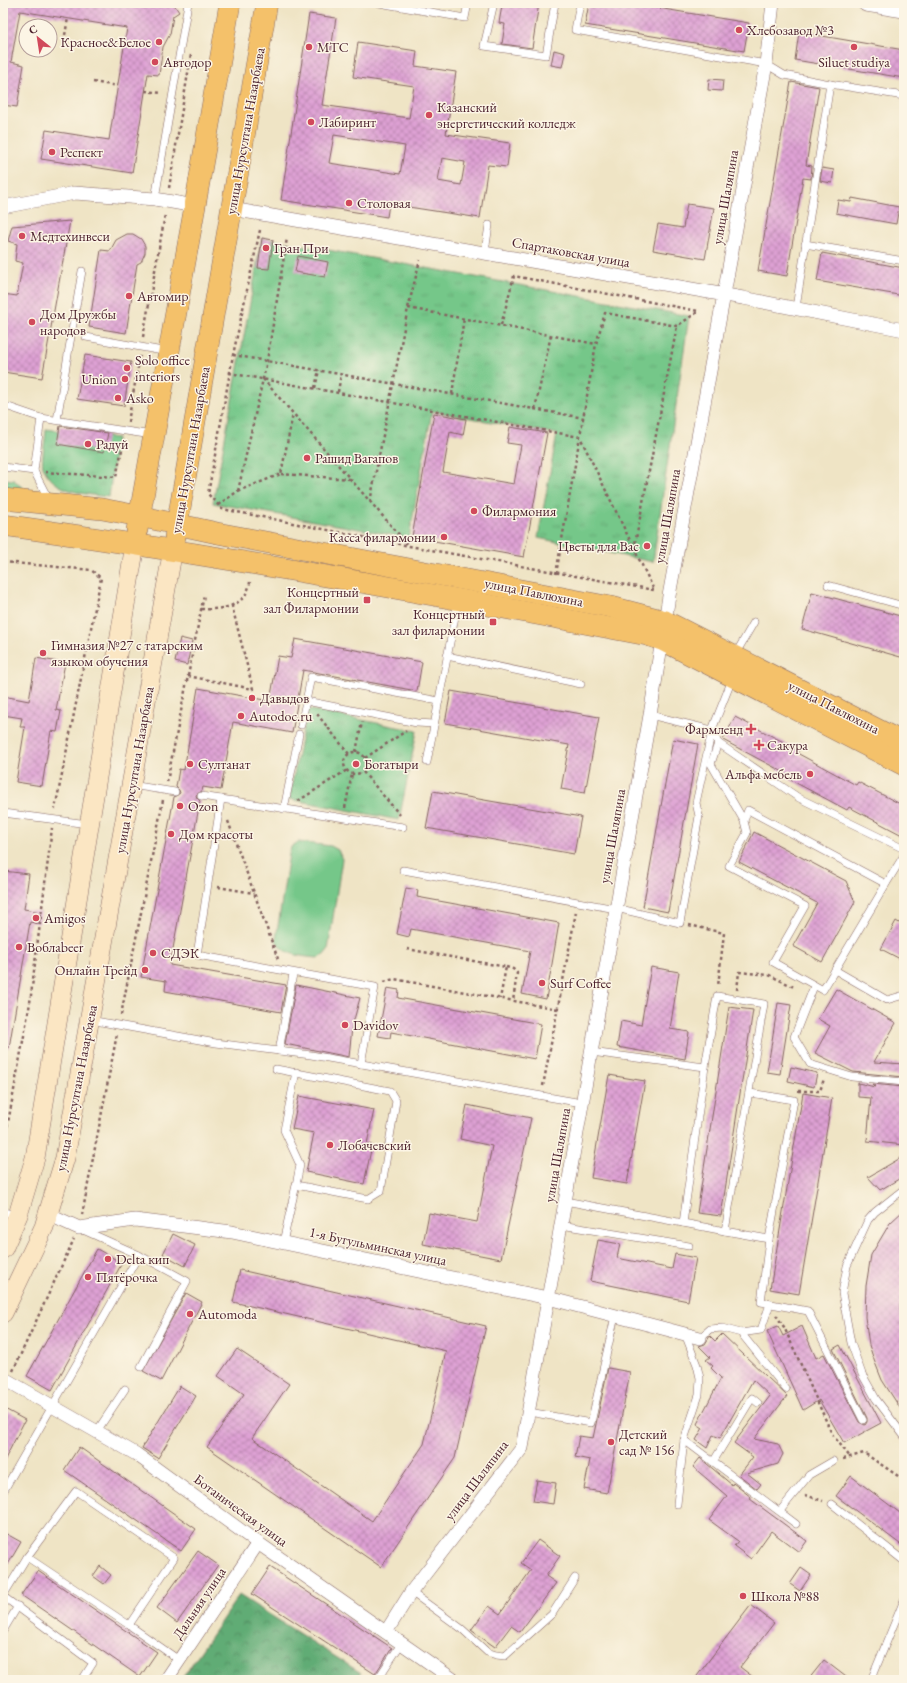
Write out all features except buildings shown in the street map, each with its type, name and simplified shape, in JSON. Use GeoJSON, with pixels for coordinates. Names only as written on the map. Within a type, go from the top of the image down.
{"type":"FeatureCollection","features":[{"type":"Feature","properties":{"kind":"main road","name":"улица Нурсултана Назарбаева"},"geometry":{"type":"LineString","coordinates":[[3,1249],[10,1214],[35,1158],[91,824],[139,516],[230,3]]}},
{"type":"Feature","properties":{"kind":"main road","name":"улица Нурсултана Назарбаева"},"geometry":{"type":"LineString","coordinates":[[3,1313],[48,1214],[65,1158],[178,524],[267,3]]}},
{"type":"Feature","properties":{"kind":"main road","name":"улица Павлюхина"},"geometry":{"type":"LineString","coordinates":[[3,499],[102,509],[217,533],[611,607],[664,630],[734,666],[904,743]]}},
{"type":"Feature","properties":{"kind":"main road","name":"улица Павлюхина"},"geometry":{"type":"LineString","coordinates":[[3,525],[173,549],[458,599],[647,635],[664,630]]}},
{"type":"Feature","properties":{"kind":"main road","name":"улица Павлюхина"},"geometry":{"type":"LineString","coordinates":[[734,666],[904,765]]}},
{"type":"Feature","properties":{"kind":"street","name":"улица Шаляпина"},"geometry":{"type":"LineString","coordinates":[[386,1632],[411,1592],[522,1448],[664,630],[766,64],[773,3]]}},
{"type":"Feature","properties":{"kind":"street"},"geometry":{"type":"LineString","coordinates":[[866,3],[904,9]]}},
{"type":"Feature","properties":{"kind":"street"},"geometry":{"type":"LineString","coordinates":[[3,207],[76,192],[155,199],[195,206]]}},
{"type":"Feature","properties":{"kind":"street","name":"Спартаковская улица"},"geometry":{"type":"LineString","coordinates":[[232,209],[485,252],[724,295],[904,330]]}},
{"type":"Feature","properties":{"kind":"street"},"geometry":{"type":"LineString","coordinates":[[48,1214],[79,1228]]}},
{"type":"Feature","properties":{"kind":"street","name":"1-я Бугульминская улица"},"geometry":{"type":"LineString","coordinates":[[79,1228],[135,1220],[232,1232],[548,1298],[700,1338]]}},
{"type":"Feature","properties":{"kind":"street","name":"Ботаническая улица"},"geometry":{"type":"LineString","coordinates":[[3,1378],[136,1454],[258,1543],[454,1680]]}},
{"type":"Feature","properties":{"kind":"street","name":"Дальняя улица"},"geometry":{"type":"LineString","coordinates":[[166,1680],[258,1543]]}},
{"type":"Feature","properties":{"kind":"lane"},"geometry":{"type":"LineString","coordinates":[[155,199],[188,3]]}},
{"type":"Feature","properties":{"kind":"lane"},"geometry":{"type":"LineString","coordinates":[[379,3],[465,18],[468,3]]}},
{"type":"Feature","properties":{"kind":"lane"},"geometry":{"type":"LineString","coordinates":[[494,3],[484,46],[546,56],[555,3]]}},
{"type":"Feature","properties":{"kind":"lane"},"geometry":{"type":"LineString","coordinates":[[580,3],[575,30],[766,64],[784,75],[904,96]]}},
{"type":"Feature","properties":{"kind":"lane"},"geometry":{"type":"LineString","coordinates":[[796,308],[830,84]]}},
{"type":"Feature","properties":{"kind":"lane"},"geometry":{"type":"LineString","coordinates":[[485,252],[489,225]]}},
{"type":"Feature","properties":{"kind":"lane"},"geometry":{"type":"LineString","coordinates":[[805,244],[904,261]]}},
{"type":"Feature","properties":{"kind":"lane"},"geometry":{"type":"LineString","coordinates":[[57,420],[82,271]]}},
{"type":"Feature","properties":{"kind":"lane"},"geometry":{"type":"LineString","coordinates":[[86,337],[168,352]]}},
{"type":"Feature","properties":{"kind":"lane"},"geometry":{"type":"LineString","coordinates":[[3,405],[41,418],[154,435]]}},
{"type":"Feature","properties":{"kind":"lane"},"geometry":{"type":"LineString","coordinates":[[41,418],[34,471],[50,504]]}},
{"type":"Feature","properties":{"kind":"lane"},"geometry":{"type":"LineString","coordinates":[[3,467],[34,471]]}},
{"type":"Feature","properties":{"kind":"lane"},"geometry":{"type":"LineString","coordinates":[[828,585],[904,606]]}},
{"type":"Feature","properties":{"kind":"lane"},"geometry":{"type":"LineString","coordinates":[[428,762],[458,599]]}},
{"type":"Feature","properties":{"kind":"lane"},"geometry":{"type":"LineString","coordinates":[[403,870],[616,908],[680,923],[699,816],[696,803],[712,730],[734,666],[754,622]]}},
{"type":"Feature","properties":{"kind":"lane"},"geometry":{"type":"LineString","coordinates":[[447,656],[581,684]]}},
{"type":"Feature","properties":{"kind":"lane"},"geometry":{"type":"LineString","coordinates":[[301,725],[310,677],[439,701]]}},
{"type":"Feature","properties":{"kind":"lane"},"geometry":{"type":"LineString","coordinates":[[306,700],[417,724],[434,724]]}},
{"type":"Feature","properties":{"kind":"lane"},"geometry":{"type":"LineString","coordinates":[[650,715],[712,730],[718,742],[799,798],[904,849]]}},
{"type":"Feature","properties":{"kind":"lane"},"geometry":{"type":"LineString","coordinates":[[284,809],[299,734]]}},
{"type":"Feature","properties":{"kind":"lane"},"geometry":{"type":"LineString","coordinates":[[718,742],[711,764],[744,821],[747,833],[729,866],[805,906],[773,962],[822,990],[904,855]]}},
{"type":"Feature","properties":{"kind":"lane"},"geometry":{"type":"LineString","coordinates":[[131,785],[175,792]]}},
{"type":"Feature","properties":{"kind":"lane"},"geometry":{"type":"LineString","coordinates":[[201,796],[402,827]]}},
{"type":"Feature","properties":{"kind":"lane"},"geometry":{"type":"LineString","coordinates":[[221,800],[197,955],[282,970],[293,974],[375,987],[361,1064]]}},
{"type":"Feature","properties":{"kind":"lane"},"geometry":{"type":"LineString","coordinates":[[744,821],[748,810],[886,884]]}},
{"type":"Feature","properties":{"kind":"lane"},"geometry":{"type":"LineString","coordinates":[[3,813],[91,824]]}},
{"type":"Feature","properties":{"kind":"lane"},"geometry":{"type":"LineString","coordinates":[[834,970],[887,1000],[904,995]]}},
{"type":"Feature","properties":{"kind":"lane"},"geometry":{"type":"LineString","coordinates":[[279,1050],[293,974]]}},
{"type":"Feature","properties":{"kind":"lane"},"geometry":{"type":"LineString","coordinates":[[814,986],[794,1037],[810,1064],[852,1077],[904,1082]]}},
{"type":"Feature","properties":{"kind":"lane"},"geometry":{"type":"LineString","coordinates":[[683,1223],[705,1068],[717,996],[764,1004],[750,1093],[725,1230]]}},
{"type":"Feature","properties":{"kind":"lane"},"geometry":{"type":"LineString","coordinates":[[90,1020],[222,1044],[283,1050],[279,1050]]}},
{"type":"Feature","properties":{"kind":"lane"},"geometry":{"type":"LineString","coordinates":[[279,1050],[582,1103]]}},
{"type":"Feature","properties":{"kind":"lane"},"geometry":{"type":"LineString","coordinates":[[591,1052],[705,1068]]}},
{"type":"Feature","properties":{"kind":"lane"},"geometry":{"type":"LineString","coordinates":[[276,1068],[390,1091],[396,1101],[381,1191],[368,1199],[296,1185]]}},
{"type":"Feature","properties":{"kind":"lane"},"geometry":{"type":"LineString","coordinates":[[283,1242],[300,1165],[284,1130],[296,1072]]}},
{"type":"Feature","properties":{"kind":"lane"},"geometry":{"type":"LineString","coordinates":[[750,1093],[794,1100],[770,1239],[761,1302],[808,1311],[862,1420]]}},
{"type":"Feature","properties":{"kind":"lane"},"geometry":{"type":"LineString","coordinates":[[904,1189],[875,1212],[868,1220],[846,1266],[842,1293],[852,1343],[862,1374],[876,1399],[904,1436]]}},
{"type":"Feature","properties":{"kind":"lane"},"geometry":{"type":"LineString","coordinates":[[565,1201],[770,1239]]}},
{"type":"Feature","properties":{"kind":"lane"},"geometry":{"type":"LineString","coordinates":[[561,1225],[689,1246]]}},
{"type":"Feature","properties":{"kind":"lane"},"geometry":{"type":"LineString","coordinates":[[79,1228],[139,1255],[187,1281],[141,1367]]}},
{"type":"Feature","properties":{"kind":"lane"},"geometry":{"type":"LineString","coordinates":[[3,1492],[139,1255]]}},
{"type":"Feature","properties":{"kind":"lane"},"geometry":{"type":"LineString","coordinates":[[700,1338],[710,1329],[716,1328],[741,1333],[761,1330],[770,1304]]}},
{"type":"Feature","properties":{"kind":"lane"},"geometry":{"type":"LineString","coordinates":[[529,1412],[591,1422],[615,1316]]}},
{"type":"Feature","properties":{"kind":"lane"},"geometry":{"type":"LineString","coordinates":[[741,1333],[786,1389]]}},
{"type":"Feature","properties":{"kind":"lane"},"geometry":{"type":"LineString","coordinates":[[677,1504],[684,1440],[699,1395],[700,1378],[697,1365],[685,1334]]}},
{"type":"Feature","properties":{"kind":"lane"},"geometry":{"type":"LineString","coordinates":[[97,1432],[124,1389]]}},
{"type":"Feature","properties":{"kind":"lane"},"geometry":{"type":"LineString","coordinates":[[713,1462],[752,1398],[758,1403]]}},
{"type":"Feature","properties":{"kind":"lane"},"geometry":{"type":"LineString","coordinates":[[684,1440],[796,1524]]}},
{"type":"Feature","properties":{"kind":"lane"},"geometry":{"type":"LineString","coordinates":[[780,1511],[809,1475],[833,1461]]}},
{"type":"Feature","properties":{"kind":"lane"},"geometry":{"type":"LineString","coordinates":[[82,1680],[93,1663],[3,1596],[27,1557],[76,1491],[174,1558],[129,1624]]}},
{"type":"Feature","properties":{"kind":"lane"},"geometry":{"type":"LineString","coordinates":[[832,1504],[904,1560]]}},
{"type":"Feature","properties":{"kind":"lane"},"geometry":{"type":"LineString","coordinates":[[27,1557],[129,1624],[179,1660]]}},
{"type":"Feature","properties":{"kind":"lane"},"geometry":{"type":"LineString","coordinates":[[411,1592],[462,1629],[487,1652],[496,1656],[504,1656],[552,1614],[575,1578]]}},
{"type":"Feature","properties":{"kind":"lane"},"geometry":{"type":"LineString","coordinates":[[871,1680],[904,1602]]}},
{"type":"Feature","properties":{"kind":"lane"},"geometry":{"type":"LineString","coordinates":[[3,1631],[18,1606]]}},
{"type":"Feature","properties":{"kind":"lane"},"geometry":{"type":"LineString","coordinates":[[376,1680],[401,1644]]}},
{"type":"Feature","properties":{"kind":"path"},"geometry":{"type":"LineString","coordinates":[[64,41],[68,18]]}},
{"type":"Feature","properties":{"kind":"path"},"geometry":{"type":"LineString","coordinates":[[169,193],[192,48]]}},
{"type":"Feature","properties":{"kind":"path"},"geometry":{"type":"LineString","coordinates":[[93,82],[118,86]]}},
{"type":"Feature","properties":{"kind":"path"},"geometry":{"type":"LineString","coordinates":[[145,91],[172,95]]}},
{"type":"Feature","properties":{"kind":"path"},"geometry":{"type":"LineString","coordinates":[[260,230],[229,372],[208,494],[222,509],[556,574],[654,590],[580,437]]}},
{"type":"Feature","properties":{"kind":"path"},"geometry":{"type":"LineString","coordinates":[[238,491],[263,378],[287,238]]}},
{"type":"Feature","properties":{"kind":"path"},"geometry":{"type":"LineString","coordinates":[[370,502],[408,308],[420,260]]}},
{"type":"Feature","properties":{"kind":"path"},"geometry":{"type":"LineString","coordinates":[[501,326],[514,276],[699,311],[677,326],[605,313],[596,344],[556,574]]}},
{"type":"Feature","properties":{"kind":"path"},"geometry":{"type":"LineString","coordinates":[[408,308],[596,344]]}},
{"type":"Feature","properties":{"kind":"path"},"geometry":{"type":"LineString","coordinates":[[452,394],[464,318]]}},
{"type":"Feature","properties":{"kind":"path"},"geometry":{"type":"LineString","coordinates":[[634,549],[677,326]]}},
{"type":"Feature","properties":{"kind":"path"},"geometry":{"type":"LineString","coordinates":[[535,409],[551,335]]}},
{"type":"Feature","properties":{"kind":"path"},"geometry":{"type":"LineString","coordinates":[[233,355],[584,418]]}},
{"type":"Feature","properties":{"kind":"path"},"geometry":{"type":"LineString","coordinates":[[315,388],[318,370]]}},
{"type":"Feature","properties":{"kind":"path"},"geometry":{"type":"LineString","coordinates":[[229,372],[580,437]]}},
{"type":"Feature","properties":{"kind":"path"},"geometry":{"type":"LineString","coordinates":[[338,392],[341,374]]}},
{"type":"Feature","properties":{"kind":"path"},"geometry":{"type":"LineString","coordinates":[[263,378],[409,546]]}},
{"type":"Feature","properties":{"kind":"path"},"geometry":{"type":"LineString","coordinates":[[281,474],[293,414]]}},
{"type":"Feature","properties":{"kind":"path"},"geometry":{"type":"LineString","coordinates":[[34,471],[116,477]]}},
{"type":"Feature","properties":{"kind":"path"},"geometry":{"type":"LineString","coordinates":[[218,505],[238,491],[281,474],[350,479]]}},
{"type":"Feature","properties":{"kind":"path"},"geometry":{"type":"LineString","coordinates":[[201,609],[220,610],[232,606],[248,592],[250,582]]}},
{"type":"Feature","properties":{"kind":"path"},"geometry":{"type":"LineString","coordinates":[[119,1025],[204,595]]}},
{"type":"Feature","properties":{"kind":"path"},"geometry":{"type":"LineString","coordinates":[[188,676],[253,689],[232,606]]}},
{"type":"Feature","properties":{"kind":"path"},"geometry":{"type":"LineString","coordinates":[[306,700],[350,754]]}},
{"type":"Feature","properties":{"kind":"path"},"geometry":{"type":"LineString","coordinates":[[356,752],[364,713]]}},
{"type":"Feature","properties":{"kind":"path"},"geometry":{"type":"LineString","coordinates":[[365,758],[417,724]]}},
{"type":"Feature","properties":{"kind":"path"},"geometry":{"type":"LineString","coordinates":[[356,752],[350,754],[344,763],[346,770],[352,774],[363,772]]}},
{"type":"Feature","properties":{"kind":"path"},"geometry":{"type":"LineString","coordinates":[[356,752],[365,758],[366,766],[363,772]]}},
{"type":"Feature","properties":{"kind":"path"},"geometry":{"type":"LineString","coordinates":[[284,809],[346,770]]}},
{"type":"Feature","properties":{"kind":"path"},"geometry":{"type":"LineString","coordinates":[[363,772],[402,818],[402,827]]}},
{"type":"Feature","properties":{"kind":"path"},"geometry":{"type":"LineString","coordinates":[[343,818],[352,774]]}},
{"type":"Feature","properties":{"kind":"path"},"geometry":{"type":"LineString","coordinates":[[221,800],[282,970]]}},
{"type":"Feature","properties":{"kind":"path"},"geometry":{"type":"LineString","coordinates":[[207,885],[254,893]]}},
{"type":"Feature","properties":{"kind":"path"},"geometry":{"type":"LineString","coordinates":[[541,1096],[578,902]]}},
{"type":"Feature","properties":{"kind":"path"},"geometry":{"type":"LineString","coordinates":[[680,923],[724,933],[717,996]]}},
{"type":"Feature","properties":{"kind":"path"},"geometry":{"type":"LineString","coordinates":[[407,949],[513,968],[517,972],[512,1001]]}},
{"type":"Feature","properties":{"kind":"path"},"geometry":{"type":"LineString","coordinates":[[500,999],[506,967]]}},
{"type":"Feature","properties":{"kind":"path"},"geometry":{"type":"LineString","coordinates":[[736,1000],[738,972],[769,975],[810,995]]}},
{"type":"Feature","properties":{"kind":"path"},"geometry":{"type":"LineString","coordinates":[[375,987],[394,979],[558,1009]]}},
{"type":"Feature","properties":{"kind":"path"},"geometry":{"type":"LineString","coordinates":[[794,1100],[799,1090],[820,1091],[828,1069]]}},
{"type":"Feature","properties":{"kind":"path"},"geometry":{"type":"LineString","coordinates":[[770,1304],[784,1327],[832,1434],[850,1457]]}},
{"type":"Feature","properties":{"kind":"path"},"geometry":{"type":"LineString","coordinates":[[833,1461],[864,1454],[904,1480]]}},
{"type":"Feature","properties":{"kind":"path"},"geometry":{"type":"LineString","coordinates":[[795,1492],[832,1504]]}},
{"type":"Feature","properties":{"kind":"green space"},"geometry":{"type":"Polygon","coordinates":[[[262,238],[689,316],[653,562],[538,538],[557,434],[432,411],[409,538],[213,503],[262,238]]]}},
{"type":"Feature","properties":{"kind":"green space"},"geometry":{"type":"Polygon","coordinates":[[[46,429],[117,438],[109,497],[80,493],[62,487],[47,475],[43,466],[46,429]]]}},
{"type":"Feature","properties":{"kind":"green space"},"geometry":{"type":"Polygon","coordinates":[[[3,479],[14,480],[29,494],[3,491],[3,479]]]}},
{"type":"Feature","properties":{"kind":"green space"},"geometry":{"type":"Polygon","coordinates":[[[307,709],[417,731],[399,820],[289,799],[307,709]]]}},
{"type":"Feature","properties":{"kind":"green space"},"geometry":{"type":"Polygon","coordinates":[[[298,842],[331,846],[338,850],[342,859],[328,950],[323,956],[318,958],[300,956],[287,952],[282,949],[276,939],[289,854],[291,847],[298,842]]]}},
{"type":"Feature","properties":{"kind":"green space"},"geometry":{"type":"Polygon","coordinates":[[[239,1595],[361,1673],[356,1680],[181,1680],[239,1595]]]}},
{"type":"Feature","properties":{"kind":"place","name":"Хлебозавод №3"},"geometry":{"type":"Point","coordinates":[739,30]}},
{"type":"Feature","properties":{"kind":"place","name":"Красное&Белое"},"geometry":{"type":"Point","coordinates":[159,42]}},
{"type":"Feature","properties":{"kind":"place","name":"МТС"},"geometry":{"type":"Point","coordinates":[309,47]}},
{"type":"Feature","properties":{"kind":"place","name":"Siluet studiya"},"geometry":{"type":"Point","coordinates":[854,47]}},
{"type":"Feature","properties":{"kind":"place","name":"Автодор"},"geometry":{"type":"Point","coordinates":[155,62]}},
{"type":"Feature","properties":{"kind":"place","name":"Казанский энергетический колледж"},"geometry":{"type":"Point","coordinates":[429,115]}},
{"type":"Feature","properties":{"kind":"place","name":"Лабиринт"},"geometry":{"type":"Point","coordinates":[311,122]}},
{"type":"Feature","properties":{"kind":"place","name":"Респект"},"geometry":{"type":"Point","coordinates":[52,152]}},
{"type":"Feature","properties":{"kind":"place","name":"Столовая"},"geometry":{"type":"Point","coordinates":[349,203]}},
{"type":"Feature","properties":{"kind":"place","name":"Медтехинвеси"},"geometry":{"type":"Point","coordinates":[22,236]}},
{"type":"Feature","properties":{"kind":"place","name":"Гран При"},"geometry":{"type":"Point","coordinates":[266,248]}},
{"type":"Feature","properties":{"kind":"place","name":"Автомир"},"geometry":{"type":"Point","coordinates":[129,296]}},
{"type":"Feature","properties":{"kind":"place","name":"Дом Дружбы народов"},"geometry":{"type":"Point","coordinates":[32,322]}},
{"type":"Feature","properties":{"kind":"place","name":"Solo office interiors"},"geometry":{"type":"Point","coordinates":[127,368]}},
{"type":"Feature","properties":{"kind":"place","name":"Union"},"geometry":{"type":"Point","coordinates":[125,379]}},
{"type":"Feature","properties":{"kind":"place","name":"Asko"},"geometry":{"type":"Point","coordinates":[118,398]}},
{"type":"Feature","properties":{"kind":"place","name":"Радуй"},"geometry":{"type":"Point","coordinates":[88,444]}},
{"type":"Feature","properties":{"kind":"place","name":"Рашид Вагапов"},"geometry":{"type":"Point","coordinates":[307,458]}},
{"type":"Feature","properties":{"kind":"place","name":"Филармония"},"geometry":{"type":"Point","coordinates":[474,511]}},
{"type":"Feature","properties":{"kind":"place","name":"Касса филармонии"},"geometry":{"type":"Point","coordinates":[444,537]}},
{"type":"Feature","properties":{"kind":"place","name":"Цветы для Вас"},"geometry":{"type":"Point","coordinates":[647,546]}},
{"type":"Feature","properties":{"kind":"place","name":"Концертный зал Филармонии"},"geometry":{"type":"Point","coordinates":[367,600]}},
{"type":"Feature","properties":{"kind":"place","name":"Концертный зал филармонии"},"geometry":{"type":"Point","coordinates":[493,622]}},
{"type":"Feature","properties":{"kind":"place","name":"Гимназия №27 с татарским языком обучения"},"geometry":{"type":"Point","coordinates":[43,653]}},
{"type":"Feature","properties":{"kind":"place","name":"Давыдов"},"geometry":{"type":"Point","coordinates":[252,698]}},
{"type":"Feature","properties":{"kind":"place","name":"Autodoc.ru"},"geometry":{"type":"Point","coordinates":[241,716]}},
{"type":"Feature","properties":{"kind":"place","name":"Фармленд"},"geometry":{"type":"Point","coordinates":[751,729]}},
{"type":"Feature","properties":{"kind":"place","name":"Сакура"},"geometry":{"type":"Point","coordinates":[759,745]}},
{"type":"Feature","properties":{"kind":"place","name":"Султанат"},"geometry":{"type":"Point","coordinates":[190,764]}},
{"type":"Feature","properties":{"kind":"place","name":"Богатыри"},"geometry":{"type":"Point","coordinates":[356,764]}},
{"type":"Feature","properties":{"kind":"place","name":"Альфа мебель"},"geometry":{"type":"Point","coordinates":[810,774]}},
{"type":"Feature","properties":{"kind":"place","name":"Ozon"},"geometry":{"type":"Point","coordinates":[180,806]}},
{"type":"Feature","properties":{"kind":"place","name":"Дом красоты"},"geometry":{"type":"Point","coordinates":[171,834]}},
{"type":"Feature","properties":{"kind":"place","name":"Amigos"},"geometry":{"type":"Point","coordinates":[36,918]}},
{"type":"Feature","properties":{"kind":"place","name":"Воблаbeer"},"geometry":{"type":"Point","coordinates":[19,947]}},
{"type":"Feature","properties":{"kind":"place","name":"СДЭК"},"geometry":{"type":"Point","coordinates":[153,953]}},
{"type":"Feature","properties":{"kind":"place","name":"Онлайн Трейд"},"geometry":{"type":"Point","coordinates":[145,970]}},
{"type":"Feature","properties":{"kind":"place","name":"Surf Coffee"},"geometry":{"type":"Point","coordinates":[542,983]}},
{"type":"Feature","properties":{"kind":"place","name":"Davidov"},"geometry":{"type":"Point","coordinates":[345,1025]}},
{"type":"Feature","properties":{"kind":"place","name":"Лобачевский"},"geometry":{"type":"Point","coordinates":[330,1145]}},
{"type":"Feature","properties":{"kind":"place","name":"Delta кип"},"geometry":{"type":"Point","coordinates":[108,1259]}},
{"type":"Feature","properties":{"kind":"place","name":"Пятёрочка"},"geometry":{"type":"Point","coordinates":[88,1277]}},
{"type":"Feature","properties":{"kind":"place","name":"Automoda"},"geometry":{"type":"Point","coordinates":[190,1314]}},
{"type":"Feature","properties":{"kind":"place","name":"Детский сад № 156"},"geometry":{"type":"Point","coordinates":[611,1442]}},
{"type":"Feature","properties":{"kind":"place","name":"Школа №88"},"geometry":{"type":"Point","coordinates":[743,1596]}}]}
